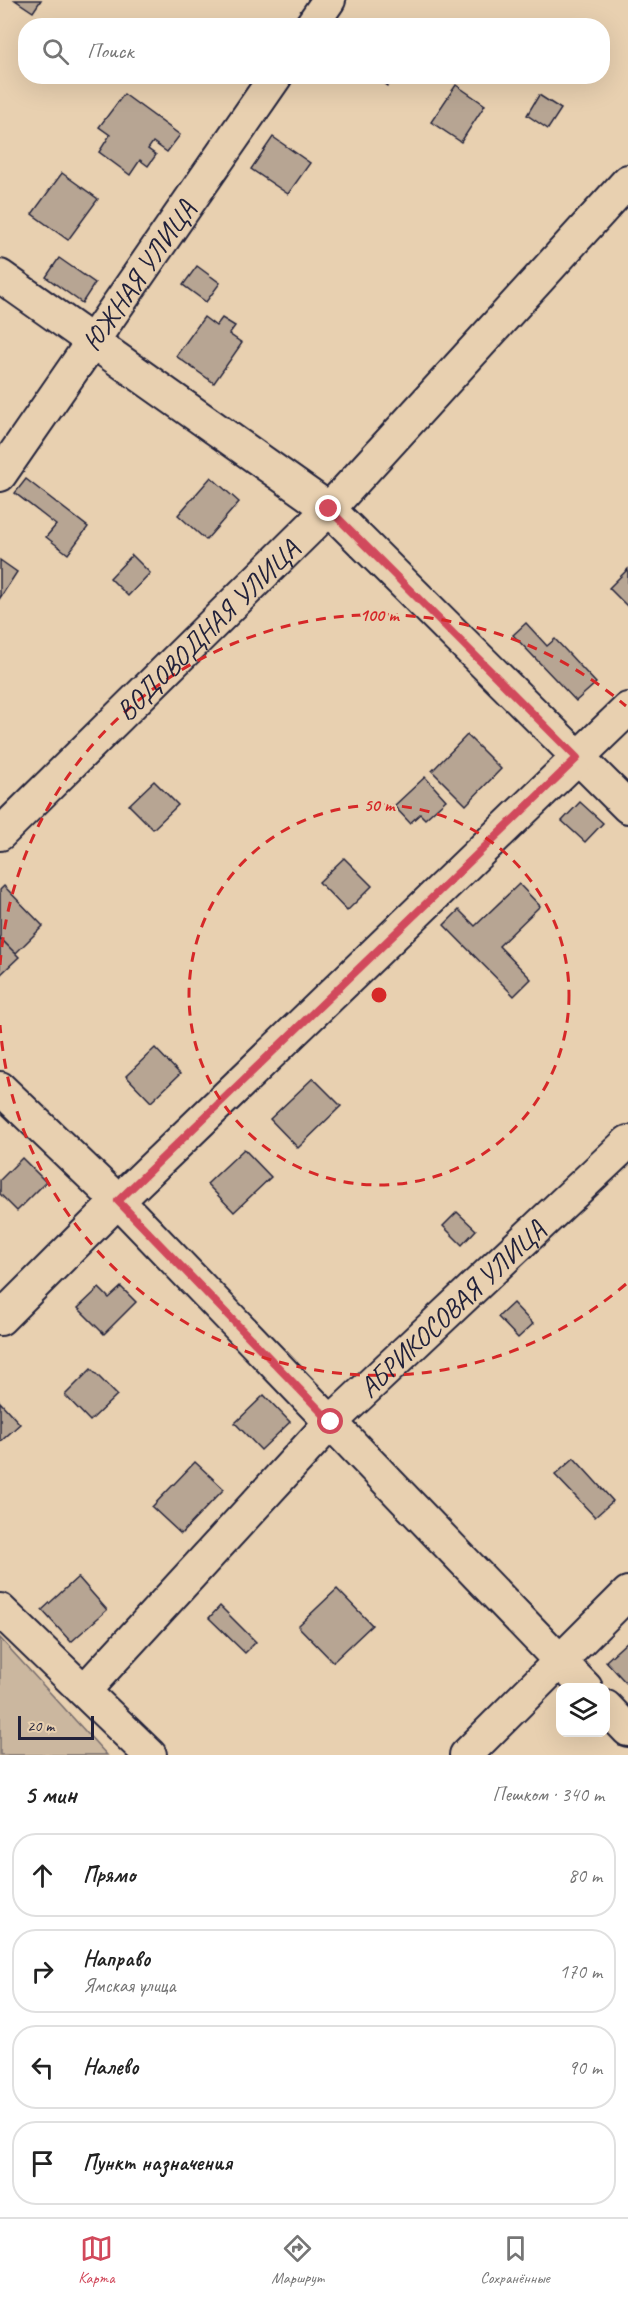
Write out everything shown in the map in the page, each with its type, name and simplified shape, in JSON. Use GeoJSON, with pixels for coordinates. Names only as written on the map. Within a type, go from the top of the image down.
{"type":"FeatureCollection","features":[{"type":"Feature","properties":{"kind":"street"},"geometry":{"type":"LineString","coordinates":[[317,18],[329,0]]}},
{"type":"Feature","properties":{"kind":"street","name":"ЮЖНАЯ УЛИЦА"},"geometry":{"type":"LineString","coordinates":[[0,475],[271,84]]}},
{"type":"Feature","properties":{"kind":"street","name":"ВОДОВОДНАЯ УЛИЦА"},"geometry":{"type":"LineString","coordinates":[[0,834],[329,509],[628,181]]}},
{"type":"Feature","properties":{"kind":"street"},"geometry":{"type":"LineString","coordinates":[[0,276],[329,509],[628,807]]}},
{"type":"Feature","properties":{"kind":"street"},"geometry":{"type":"LineString","coordinates":[[0,1319],[118,1201],[628,709]]}},
{"type":"Feature","properties":{"kind":"street"},"geometry":{"type":"LineString","coordinates":[[0,1088],[118,1201],[581,1683]]}},
{"type":"Feature","properties":{"kind":"street","name":"АБРИКОСОВАЯ УЛИЦА"},"geometry":{"type":"LineString","coordinates":[[84,1691],[331,1422],[628,1142]]}},
{"type":"Feature","properties":{"kind":"street"},"geometry":{"type":"LineString","coordinates":[[466,1755],[628,1593]]}},
{"type":"Feature","properties":{"kind":"street"},"geometry":{"type":"LineString","coordinates":[[0,1610],[150,1755]]}},
{"type":"Feature","properties":{"kind":"street"},"geometry":{"type":"LineString","coordinates":[[610,1711],[628,1730]]}},
{"type":"Feature","properties":{"kind":"shaded area"},"geometry":{"type":"Polygon","coordinates":[[[0,1638],[107,1755],[0,1755],[0,1638]]]}},
{"type":"Feature","properties":{"kind":"building"},"geometry":{"type":"Polygon","coordinates":[[[15,0],[41,0],[33,12],[15,0]]]}},
{"type":"Feature","properties":{"kind":"building"},"geometry":{"type":"Polygon","coordinates":[[[456,85],[485,105],[461,142],[431,122],[456,85]]]}},
{"type":"Feature","properties":{"kind":"building"},"geometry":{"type":"Polygon","coordinates":[[[124,94],[180,135],[167,152],[153,142],[148,149],[156,155],[148,166],[140,160],[130,175],[99,152],[110,135],[99,127],[124,94]]]}},
{"type":"Feature","properties":{"kind":"building"},"geometry":{"type":"Polygon","coordinates":[[[539,95],[561,109],[548,129],[527,115],[539,95]]]}},
{"type":"Feature","properties":{"kind":"building"},"geometry":{"type":"Polygon","coordinates":[[[273,137],[310,163],[288,194],[251,169],[273,137]]]}},
{"type":"Feature","properties":{"kind":"building"},"geometry":{"type":"Polygon","coordinates":[[[62,173],[98,199],[68,240],[32,214],[62,173]]]}},
{"type":"Feature","properties":{"kind":"building"},"geometry":{"type":"Polygon","coordinates":[[[59,258],[95,283],[82,303],[46,277],[59,258]]]}},
{"type":"Feature","properties":{"kind":"building"},"geometry":{"type":"Polygon","coordinates":[[[197,266],[220,283],[206,302],[183,285],[197,266]]]}},
{"type":"Feature","properties":{"kind":"building"},"geometry":{"type":"Polygon","coordinates":[[[204,317],[216,326],[222,318],[235,326],[229,334],[242,343],[214,383],[176,356],[204,317]]]}},
{"type":"Feature","properties":{"kind":"building"},"geometry":{"type":"Polygon","coordinates":[[[211,477],[239,502],[206,540],[178,515],[211,477]]]}},
{"type":"Feature","properties":{"kind":"building"},"geometry":{"type":"Polygon","coordinates":[[[26,479],[88,527],[68,554],[46,537],[56,525],[15,493],[26,479]]]}},
{"type":"Feature","properties":{"kind":"building"},"geometry":{"type":"Polygon","coordinates":[[[132,555],[150,573],[128,596],[110,578],[132,555]]]}},
{"type":"Feature","properties":{"kind":"building"},"geometry":{"type":"Polygon","coordinates":[[[0,560],[17,572],[0,598],[0,560]]]}},
{"type":"Feature","properties":{"kind":"building"},"geometry":{"type":"Polygon","coordinates":[[[628,569],[628,607],[609,588],[628,569]]]}},
{"type":"Feature","properties":{"kind":"building"},"geometry":{"type":"Polygon","coordinates":[[[526,623],[547,646],[555,639],[596,683],[576,701],[513,635],[526,623]]]}},
{"type":"Feature","properties":{"kind":"building"},"geometry":{"type":"Polygon","coordinates":[[[467,735],[501,769],[466,805],[432,771],[467,735]]]}},
{"type":"Feature","properties":{"kind":"building"},"geometry":{"type":"Polygon","coordinates":[[[425,777],[446,800],[425,819],[420,814],[410,823],[394,806],[425,777]]]}},
{"type":"Feature","properties":{"kind":"building"},"geometry":{"type":"Polygon","coordinates":[[[154,781],[178,805],[153,829],[129,805],[154,781]]]}},
{"type":"Feature","properties":{"kind":"building"},"geometry":{"type":"Polygon","coordinates":[[[580,802],[603,823],[585,842],[562,821],[580,802]]]}},
{"type":"Feature","properties":{"kind":"building"},"geometry":{"type":"Polygon","coordinates":[[[344,858],[372,886],[347,911],[319,882],[344,858]]]}},
{"type":"Feature","properties":{"kind":"building"},"geometry":{"type":"Polygon","coordinates":[[[519,884],[540,906],[499,946],[531,979],[514,996],[444,925],[459,910],[475,926],[519,884]]]}},
{"type":"Feature","properties":{"kind":"building"},"geometry":{"type":"Polygon","coordinates":[[[4,886],[43,926],[15,954],[0,938],[0,890],[4,886]]]}},
{"type":"Feature","properties":{"kind":"building"},"geometry":{"type":"Polygon","coordinates":[[[0,938],[19,957],[0,975],[0,938]]]}},
{"type":"Feature","properties":{"kind":"building"},"geometry":{"type":"Polygon","coordinates":[[[155,1048],[180,1074],[151,1102],[126,1076],[155,1048]]]}},
{"type":"Feature","properties":{"kind":"building"},"geometry":{"type":"Polygon","coordinates":[[[313,1078],[341,1106],[298,1148],[270,1119],[313,1078]]]}},
{"type":"Feature","properties":{"kind":"building"},"geometry":{"type":"Polygon","coordinates":[[[244,1149],[271,1177],[234,1212],[207,1184],[244,1149]]]}},
{"type":"Feature","properties":{"kind":"building"},"geometry":{"type":"Polygon","coordinates":[[[22,1158],[46,1182],[17,1211],[0,1194],[0,1180],[22,1158]]]}},
{"type":"Feature","properties":{"kind":"building"},"geometry":{"type":"Polygon","coordinates":[[[457,1212],[476,1230],[462,1245],[443,1226],[457,1212]]]}},
{"type":"Feature","properties":{"kind":"building"},"geometry":{"type":"Polygon","coordinates":[[[121,1287],[136,1302],[104,1334],[78,1308],[99,1288],[109,1298],[121,1287]]]}},
{"type":"Feature","properties":{"kind":"building"},"geometry":{"type":"Polygon","coordinates":[[[513,1303],[533,1324],[518,1338],[498,1317],[513,1303]]]}},
{"type":"Feature","properties":{"kind":"building"},"geometry":{"type":"Polygon","coordinates":[[[91,1369],[117,1395],[90,1421],[65,1395],[91,1369]]]}},
{"type":"Feature","properties":{"kind":"building"},"geometry":{"type":"Polygon","coordinates":[[[264,1395],[290,1422],[261,1450],[235,1423],[264,1395]]]}},
{"type":"Feature","properties":{"kind":"building"},"geometry":{"type":"Polygon","coordinates":[[[0,1402],[20,1424],[0,1442],[0,1402]]]}},
{"type":"Feature","properties":{"kind":"building"},"geometry":{"type":"Polygon","coordinates":[[[574,1458],[613,1501],[595,1517],[555,1475],[574,1458]]]}},
{"type":"Feature","properties":{"kind":"building"},"geometry":{"type":"Polygon","coordinates":[[[195,1462],[224,1489],[181,1534],[152,1507],[195,1462]]]}},
{"type":"Feature","properties":{"kind":"building"},"geometry":{"type":"Polygon","coordinates":[[[78,1577],[107,1610],[71,1642],[42,1610],[78,1577]]]}},
{"type":"Feature","properties":{"kind":"building"},"geometry":{"type":"Polygon","coordinates":[[[337,1589],[372,1625],[333,1662],[298,1626],[337,1589]]]}},
{"type":"Feature","properties":{"kind":"building"},"geometry":{"type":"Polygon","coordinates":[[[220,1606],[256,1642],[245,1653],[209,1618],[220,1606]]]}},
{"type":"Feature","properties":{"kind":"building"},"geometry":{"type":"Polygon","coordinates":[[[628,1641],[628,1685],[606,1661],[628,1641]]]}},
{"type":"Feature","properties":{"kind":"route"},"geometry":{"type":"LineString","coordinates":[[329,509],[577,758],[118,1201],[331,1422]]}}]}
